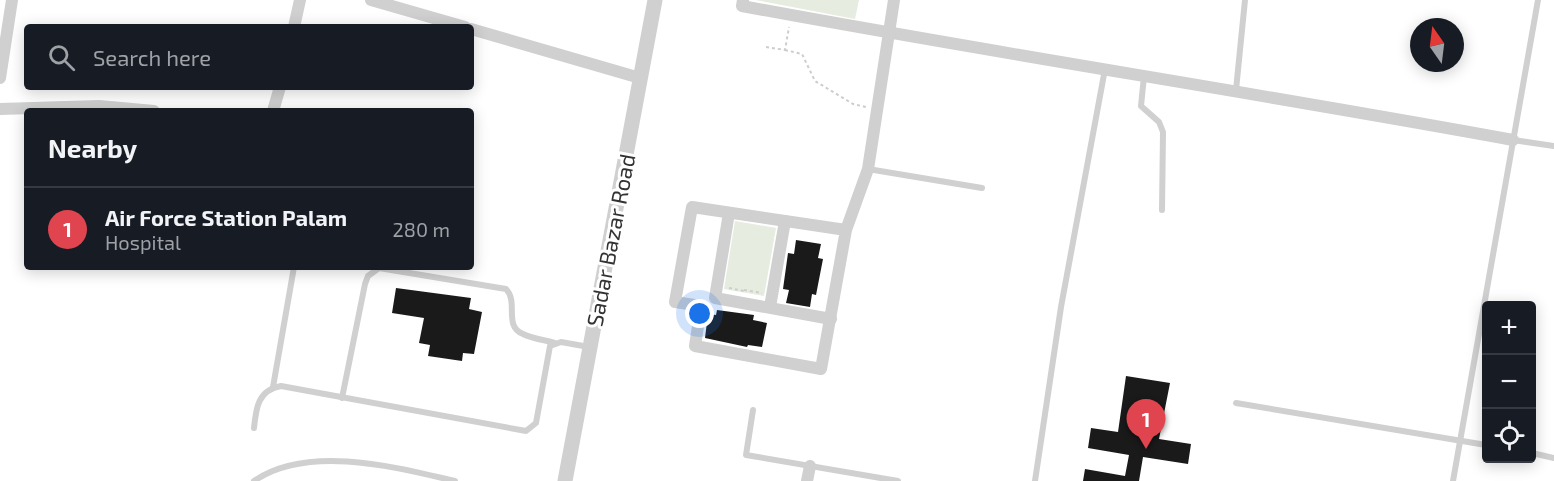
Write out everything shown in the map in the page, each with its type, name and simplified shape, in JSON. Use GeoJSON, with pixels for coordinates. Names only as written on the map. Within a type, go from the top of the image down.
{"type":"FeatureCollection","features":[{"type":"Feature","properties":{"kind":"street"},"geometry":{"type":"LineString","coordinates":[[0,78],[12,0]]}},
{"type":"Feature","properties":{"kind":"street"},"geometry":{"type":"LineString","coordinates":[[295,24],[300,0]]}},
{"type":"Feature","properties":{"kind":"street"},"geometry":{"type":"LineString","coordinates":[[371,0],[455,24]]}},
{"type":"Feature","properties":{"kind":"street","name":"Sadar Bazar Road"},"geometry":{"type":"LineString","coordinates":[[565,481],[655,0]]}},
{"type":"Feature","properties":{"kind":"street"},"geometry":{"type":"LineString","coordinates":[[743,0],[742,6],[888,33],[1236,90],[1513,140]]}},
{"type":"Feature","properties":{"kind":"street"},"geometry":{"type":"LineString","coordinates":[[701,306],[695,346],[821,369],[846,230],[868,169],[894,0]]}},
{"type":"Feature","properties":{"kind":"street"},"geometry":{"type":"LineString","coordinates":[[474,30],[640,78]]}},
{"type":"Feature","properties":{"kind":"street"},"geometry":{"type":"LineString","coordinates":[[274,108],[279,90]]}},
{"type":"Feature","properties":{"kind":"street"},"geometry":{"type":"LineString","coordinates":[[33,108],[99,106],[121,108]]}},
{"type":"Feature","properties":{"kind":"street"},"geometry":{"type":"LineString","coordinates":[[0,109],[24,108]]}},
{"type":"Feature","properties":{"kind":"street"},"geometry":{"type":"LineString","coordinates":[[831,318],[770,307],[742,296],[715,298],[701,306],[675,302],[692,207],[846,230]]}},
{"type":"Feature","properties":{"kind":"street"},"geometry":{"type":"LineString","coordinates":[[715,298],[729,213]]}},
{"type":"Feature","properties":{"kind":"street"},"geometry":{"type":"LineString","coordinates":[[770,307],[785,221]]}},
{"type":"Feature","properties":{"kind":"street"},"geometry":{"type":"LineString","coordinates":[[807,481],[810,466]]}},
{"type":"Feature","properties":{"kind":"lane"},"geometry":{"type":"LineString","coordinates":[[1236,90],[1245,0]]}},
{"type":"Feature","properties":{"kind":"lane"},"geometry":{"type":"LineString","coordinates":[[1453,481],[1538,0]]}},
{"type":"Feature","properties":{"kind":"lane"},"geometry":{"type":"LineString","coordinates":[[1035,481],[1061,307],[1105,69]]}},
{"type":"Feature","properties":{"kind":"lane"},"geometry":{"type":"LineString","coordinates":[[1144,76],[1141,106],[1159,122],[1163,132],[1162,210]]}},
{"type":"Feature","properties":{"kind":"lane"},"geometry":{"type":"LineString","coordinates":[[1513,140],[1554,147]]}},
{"type":"Feature","properties":{"kind":"lane"},"geometry":{"type":"LineString","coordinates":[[868,169],[982,188]]}},
{"type":"Feature","properties":{"kind":"lane"},"geometry":{"type":"LineString","coordinates":[[254,428],[260,398],[273,387],[293,270]]}},
{"type":"Feature","properties":{"kind":"lane"},"geometry":{"type":"LineString","coordinates":[[342,398],[365,284],[368,276],[376,270]]}},
{"type":"Feature","properties":{"kind":"lane"},"geometry":{"type":"LineString","coordinates":[[391,270],[506,289],[512,299],[513,325],[516,330],[522,334],[555,343],[590,347]]}},
{"type":"Feature","properties":{"kind":"lane"},"geometry":{"type":"LineString","coordinates":[[273,387],[293,387],[526,431],[536,423],[548,351],[555,343]]}},
{"type":"Feature","properties":{"kind":"lane"},"geometry":{"type":"LineString","coordinates":[[1236,403],[1482,444]]}},
{"type":"Feature","properties":{"kind":"lane"},"geometry":{"type":"LineString","coordinates":[[753,410],[746,455],[898,481]]}},
{"type":"Feature","properties":{"kind":"lane"},"geometry":{"type":"LineString","coordinates":[[1536,454],[1554,458]]}},
{"type":"Feature","properties":{"kind":"lane"},"geometry":{"type":"LineString","coordinates":[[254,481],[285,464],[310,462],[378,465],[455,481]]}},
{"type":"Feature","properties":{"kind":"path"},"geometry":{"type":"LineString","coordinates":[[785,50],[791,15]]}},
{"type":"Feature","properties":{"kind":"path"},"geometry":{"type":"LineString","coordinates":[[766,47],[802,54],[815,81],[853,104],[876,109]]}},
{"type":"Feature","properties":{"kind":"path"},"geometry":{"type":"LineString","coordinates":[[726,287],[742,296],[763,293]]}},
{"type":"Feature","properties":{"kind":"shaded area"},"geometry":{"type":"Polygon","coordinates":[[[756,0],[859,0],[855,19],[756,0]]]}},
{"type":"Feature","properties":{"kind":"shaded area"},"geometry":{"type":"Polygon","coordinates":[[[735,221],[776,228],[764,296],[724,289],[735,221]]]}},
{"type":"Feature","properties":{"kind":"building"},"geometry":{"type":"Polygon","coordinates":[[[796,240],[821,244],[818,258],[823,259],[816,295],[812,294],[810,307],[786,303],[789,290],[783,289],[788,253],[794,254],[796,240]]]}},
{"type":"Feature","properties":{"kind":"building"},"geometry":{"type":"Polygon","coordinates":[[[396,288],[471,298],[469,309],[482,312],[474,354],[463,353],[462,361],[428,356],[430,345],[419,343],[424,318],[392,313],[396,288]]]}},
{"type":"Feature","properties":{"kind":"building"},"geometry":{"type":"Polygon","coordinates":[[[717,310],[754,315],[753,320],[767,323],[762,347],[748,345],[747,347],[705,338],[708,314],[716,315],[717,310]]]}},
{"type":"Feature","properties":{"kind":"building"},"geometry":{"type":"Polygon","coordinates":[[[1126,376],[1170,383],[1159,439],[1191,444],[1188,464],[1143,457],[1139,481],[1083,481],[1085,469],[1125,476],[1129,455],[1088,448],[1091,428],[1118,432],[1126,376]]]}},
{"type":"Feature","properties":{"kind":"place","name":"Air Force Station Palam"},"geometry":{"type":"Point","coordinates":[1146,449]}}]}
